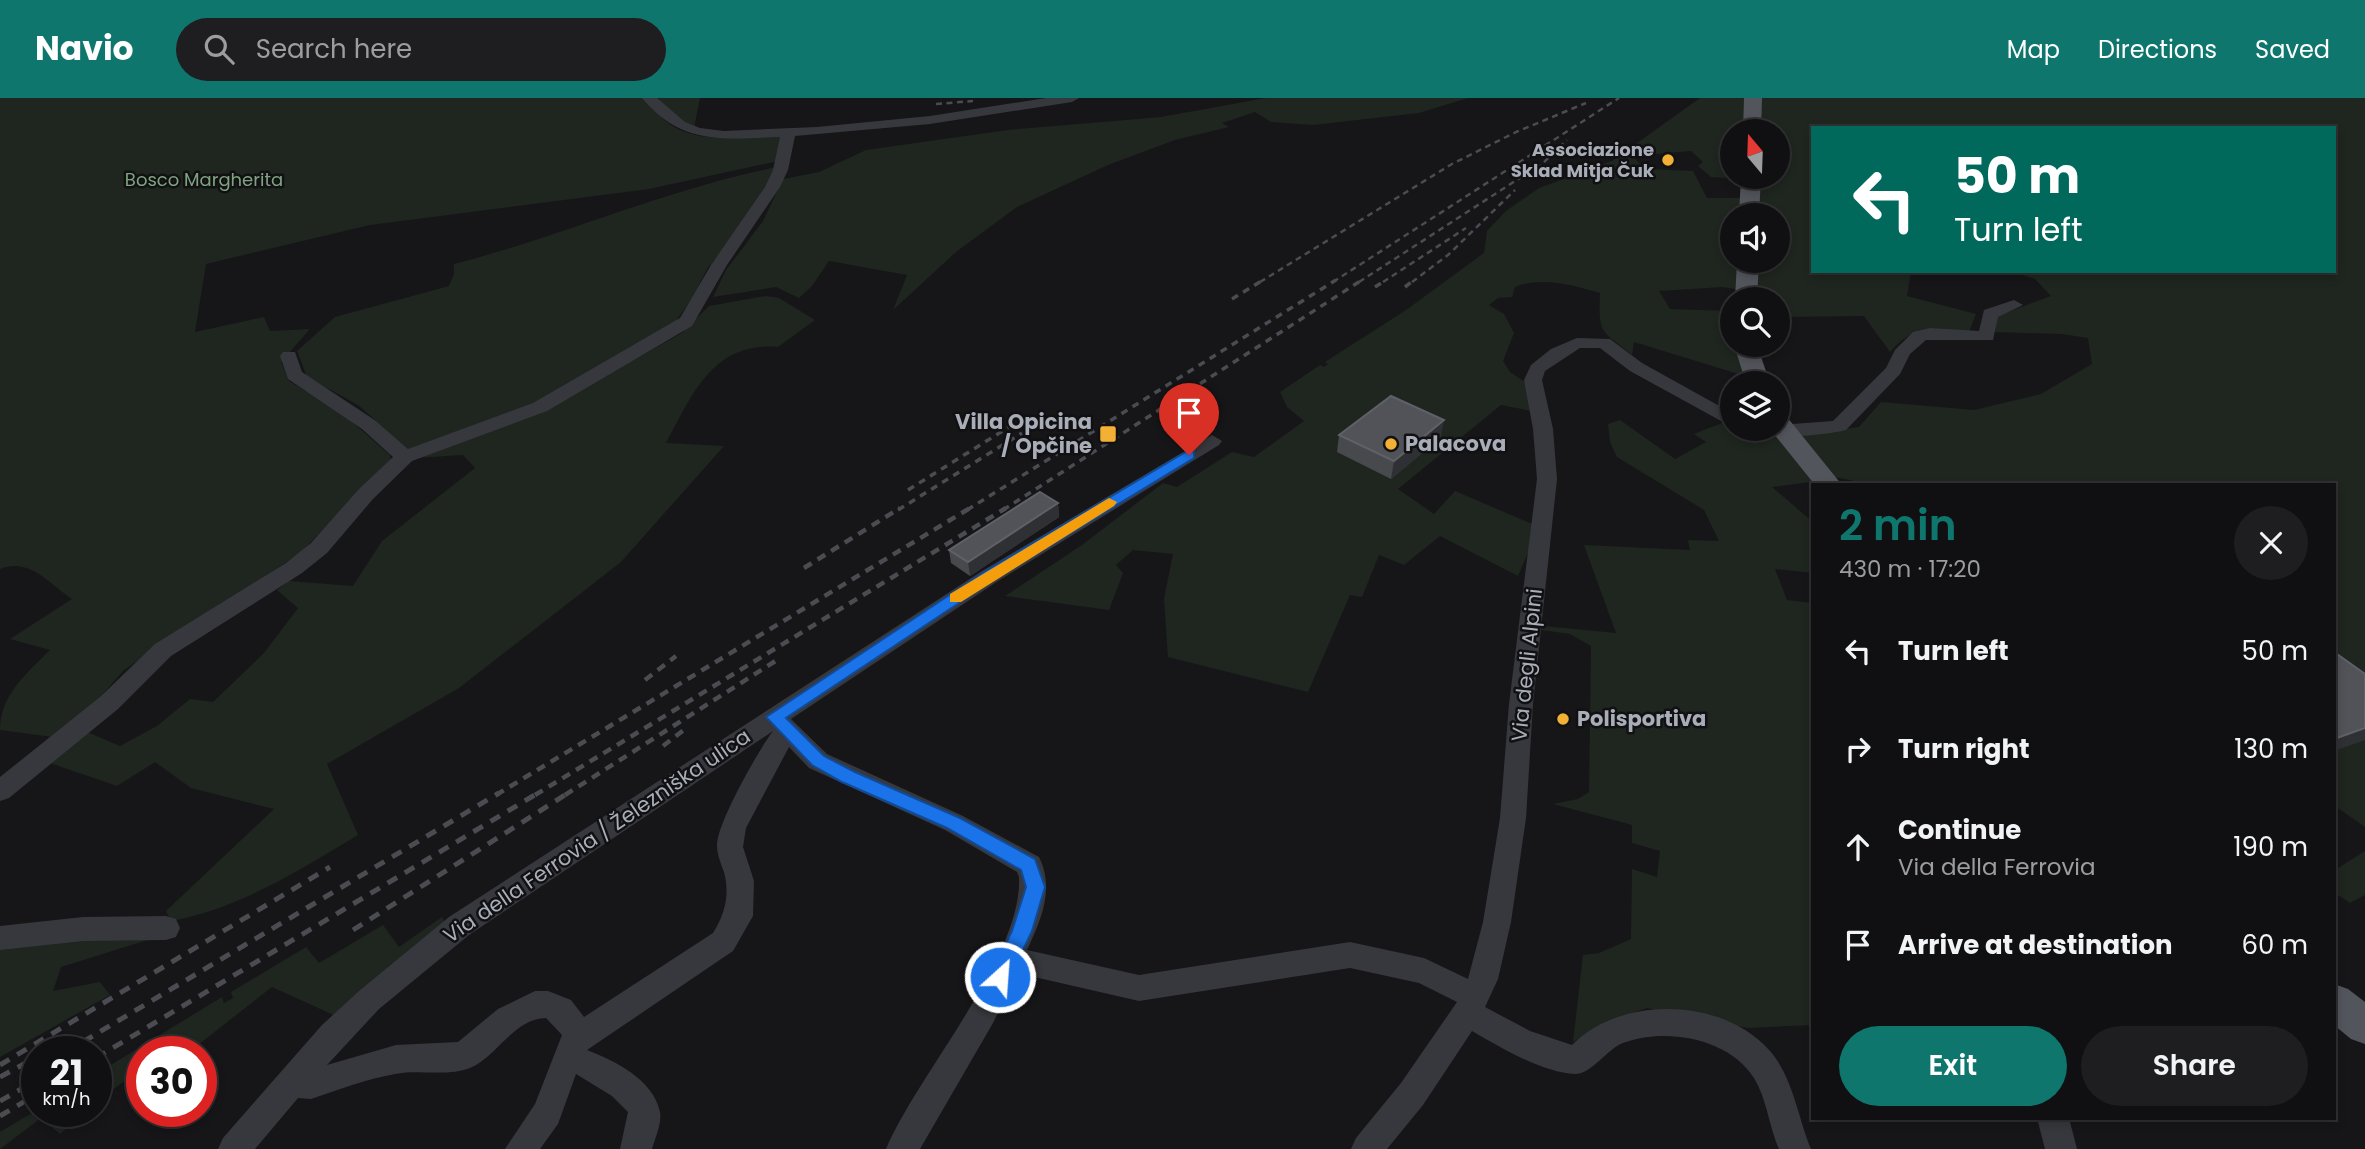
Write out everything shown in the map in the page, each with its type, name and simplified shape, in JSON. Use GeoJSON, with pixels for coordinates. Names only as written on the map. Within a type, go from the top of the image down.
{"type":"FeatureCollection","features":[{"type":"Feature","properties":{"kind":"main road"},"geometry":{"type":"LineString","coordinates":[[1752,119],[1753,98]]}},
{"type":"Feature","properties":{"kind":"main road"},"geometry":{"type":"LineString","coordinates":[[1790,437],[1827,483]]}},
{"type":"Feature","properties":{"kind":"main road"},"geometry":{"type":"LineString","coordinates":[[2336,1002],[2365,1026]]}},
{"type":"Feature","properties":{"kind":"street"},"geometry":{"type":"LineString","coordinates":[[649,98],[675,122],[698,132],[724,135],[938,119],[1072,98]]}},
{"type":"Feature","properties":{"kind":"street"},"geometry":{"type":"LineString","coordinates":[[0,791],[109,703],[163,650],[294,568],[319,548],[366,494],[405,457],[540,407],[668,335],[686,322],[701,304],[719,264],[752,223],[784,165],[789,148],[788,132]]}},
{"type":"Feature","properties":{"kind":"street"},"geometry":{"type":"LineString","coordinates":[[1790,426],[1845,423],[1894,370],[1896,358],[1910,340],[1934,333],[1987,336],[1990,314],[2014,306]]}},
{"type":"Feature","properties":{"kind":"street","name":"Via degli Alpini"},"geometry":{"type":"LineString","coordinates":[[1367,1149],[1412,1094],[1471,1004],[1483,979],[1497,922],[1513,818],[1521,704],[1539,561],[1547,463],[1533,380],[1538,369],[1545,361],[1570,346],[1604,343],[1636,367],[1720,414]]}},
{"type":"Feature","properties":{"kind":"street"},"geometry":{"type":"LineString","coordinates":[[289,356],[294,375],[369,425],[405,457]]}},
{"type":"Feature","properties":{"kind":"street","name":"Via della Ferrovia / Železniška ulica"},"geometry":{"type":"LineString","coordinates":[[234,1149],[369,1000],[450,933],[782,725],[990,576],[1212,441]]}},
{"type":"Feature","properties":{"kind":"street"},"geometry":{"type":"LineString","coordinates":[[521,1149],[547,1113],[574,1047],[723,942],[733,929],[740,900],[740,881],[730,847],[733,828],[777,743],[782,725],[828,766],[954,823],[1029,865],[1035,887],[1022,931],[982,1013],[902,1149]]}},
{"type":"Feature","properties":{"kind":"street"},"geometry":{"type":"LineString","coordinates":[[0,938],[83,929],[166,928]]}},
{"type":"Feature","properties":{"kind":"street"},"geometry":{"type":"LineString","coordinates":[[1009,959],[1139,988],[1350,955],[1424,971],[1471,1004],[1495,1029],[1541,1050],[1577,1060],[1587,1047],[1606,1034],[1640,1022],[1685,1026],[1729,1039],[1758,1060],[1769,1076],[1785,1128],[1795,1149]]}},
{"type":"Feature","properties":{"kind":"street"},"geometry":{"type":"LineString","coordinates":[[291,1083],[311,1084],[396,1059],[464,1056],[500,1023],[534,1007],[549,1005],[558,1009],[574,1047],[584,1061],[632,1094],[640,1103],[643,1123],[636,1149]]}},
{"type":"Feature","properties":{"kind":"street"},"geometry":{"type":"LineString","coordinates":[[2054,1120],[2061,1149]]}},
{"type":"Feature","properties":{"kind":"green space","name":"Bosco Margherita"},"geometry":{"type":"Polygon","coordinates":[[[0,98],[643,98],[671,125],[696,135],[724,138],[780,135],[784,140],[778,161],[649,189],[370,225],[206,264],[195,332],[264,317],[270,331],[310,329],[281,362],[289,381],[342,413],[390,455],[391,461],[300,553],[124,670],[94,704],[53,737],[0,730],[1,717],[9,696],[50,650],[10,639],[72,599],[30,569],[11,566],[0,569],[0,98]]]}},
{"type":"Feature","properties":{"kind":"green space"},"geometry":{"type":"Polygon","coordinates":[[[652,98],[700,98],[694,128],[682,122],[652,98]]]}},
{"type":"Feature","properties":{"kind":"green space"},"geometry":{"type":"Polygon","coordinates":[[[1266,98],[1468,98],[1419,113],[1313,125],[1271,122],[1255,112],[1222,123],[1229,127],[1175,140],[1108,165],[1017,207],[956,252],[893,310],[907,275],[829,261],[812,286],[799,298],[776,287],[713,297],[726,270],[763,221],[783,179],[819,172],[866,150],[1008,130],[1161,117],[1266,98]]]}},
{"type":"Feature","properties":{"kind":"green space"},"geometry":{"type":"Polygon","coordinates":[[[1700,98],[1748,98],[1747,119],[1720,119],[1720,178],[1711,177],[1698,166],[1703,162],[1691,151],[1633,156],[1644,169],[1693,171],[1707,198],[1740,198],[1740,203],[1720,203],[1720,273],[1742,273],[1740,287],[1659,291],[1670,309],[1720,311],[1720,357],[1741,357],[1744,371],[1729,371],[1634,342],[1632,355],[1604,331],[1600,318],[1600,293],[1568,285],[1536,282],[1515,287],[1512,297],[1498,298],[1489,305],[1504,314],[1514,333],[1503,361],[1510,372],[1525,382],[1532,411],[1501,405],[1398,489],[1434,514],[1455,491],[1539,527],[1518,576],[1440,536],[1404,565],[1379,555],[1362,597],[1350,595],[1308,692],[1168,657],[1164,599],[1173,554],[1133,550],[1116,565],[1123,573],[1109,610],[1005,596],[1082,545],[1163,483],[1177,487],[1232,452],[1254,457],[1304,421],[1287,407],[1280,392],[1320,365],[1324,367],[1328,364],[1325,362],[1406,310],[1484,253],[1487,231],[1506,211],[1539,188],[1612,161],[1700,98]]]}},
{"type":"Feature","properties":{"kind":"green space"},"geometry":{"type":"Polygon","coordinates":[[[1760,98],[2365,98],[2365,827],[2336,807],[2336,794],[2339,792],[2336,790],[2336,483],[1864,483],[1834,477],[1800,436],[1859,427],[1881,402],[1974,410],[2041,394],[2092,364],[2088,338],[2062,334],[1995,332],[1997,316],[2051,296],[2035,279],[2018,273],[2336,273],[2336,126],[1811,126],[1811,273],[1911,273],[1907,296],[1976,314],[1969,332],[1944,329],[1917,331],[1890,352],[1864,316],[1790,317],[1790,287],[1756,287],[1756,273],[1790,273],[1790,203],[1756,203],[1757,189],[1790,189],[1790,119],[1759,119],[1760,98]]]}},
{"type":"Feature","properties":{"kind":"green space"},"geometry":{"type":"Polygon","coordinates":[[[777,167],[745,222],[707,269],[693,297],[676,321],[532,405],[409,450],[358,405],[307,377],[297,351],[335,317],[449,286],[454,274],[454,264],[655,200],[777,167]]]}},
{"type":"Feature","properties":{"kind":"green space"},"geometry":{"type":"Polygon","coordinates":[[[766,296],[779,298],[815,320],[778,347],[756,347],[737,353],[721,362],[707,375],[685,407],[666,443],[724,446],[621,562],[459,688],[327,764],[358,835],[291,875],[245,898],[171,921],[166,911],[274,809],[191,788],[155,762],[117,786],[47,762],[85,731],[120,746],[157,726],[190,699],[213,702],[264,653],[298,608],[277,590],[289,581],[353,586],[382,541],[475,468],[463,455],[414,458],[544,410],[682,333],[709,306],[766,296]]]}},
{"type":"Feature","properties":{"kind":"green space"},"geometry":{"type":"Polygon","coordinates":[[[1620,420],[1675,459],[1706,442],[1694,434],[1720,424],[1720,441],[1782,441],[1818,481],[1772,487],[1811,520],[1811,573],[1775,569],[1787,600],[1811,603],[1811,1025],[1748,1028],[1647,1008],[1612,1020],[1573,1042],[1583,955],[1599,953],[1631,939],[1632,869],[1657,877],[1660,851],[1632,843],[1632,825],[1553,804],[1578,799],[1589,792],[1591,646],[1570,634],[1541,630],[1543,626],[1616,633],[1584,545],[1690,550],[1688,540],[1719,541],[1704,510],[1617,457],[1610,442],[1608,424],[1620,420]]]}},
{"type":"Feature","properties":{"kind":"green space"},"geometry":{"type":"Polygon","coordinates":[[[2365,851],[2365,895],[2350,903],[2336,894],[2336,869],[2365,851]]]}},
{"type":"Feature","properties":{"kind":"green space"},"geometry":{"type":"Polygon","coordinates":[[[442,917],[447,927],[338,1017],[272,987],[209,1036],[158,1036],[222,997],[224,1003],[233,998],[231,992],[306,947],[319,963],[383,925],[399,947],[442,917]]]}},
{"type":"Feature","properties":{"kind":"green space"},"geometry":{"type":"Polygon","coordinates":[[[170,933],[61,967],[53,991],[100,982],[110,995],[37,1036],[21,1036],[21,1045],[0,1057],[0,945],[170,933]]]}},
{"type":"Feature","properties":{"kind":"green space"},"geometry":{"type":"Polygon","coordinates":[[[126,1056],[126,1080],[112,1090],[112,1064],[126,1056]]]}},
{"type":"Feature","properties":{"kind":"green space"},"geometry":{"type":"Polygon","coordinates":[[[21,1120],[21,1127],[29,1127],[0,1149],[0,1132],[21,1120]]]}},
{"type":"Feature","properties":{"kind":"green space"},"geometry":{"type":"Polygon","coordinates":[[[52,1127],[68,1127],[60,1134],[52,1127]]]}},
{"type":"Feature","properties":{"kind":"building"},"geometry":{"type":"Polygon","coordinates":[[[1391,396],[1444,420],[1394,461],[1339,435],[1391,396]]]}},
{"type":"Feature","properties":{"kind":"building"},"geometry":{"type":"Polygon","coordinates":[[[1040,492],[1058,503],[968,562],[949,550],[1040,492]]]}},
{"type":"Feature","properties":{"kind":"building"},"geometry":{"type":"Polygon","coordinates":[[[2336,654],[2365,674],[2365,728],[2336,738],[2336,654]]]}},
{"type":"Feature","properties":{"kind":"railway"},"geometry":{"type":"LineString","coordinates":[[1333,282],[1619,98]]}},
{"type":"Feature","properties":{"kind":"railway"},"geometry":{"type":"LineString","coordinates":[[936,104],[973,101]]}},
{"type":"Feature","properties":{"kind":"railway"},"geometry":{"type":"LineString","coordinates":[[1260,282],[1452,164],[1516,132],[1586,103]]}},
{"type":"Feature","properties":{"kind":"railway"},"geometry":{"type":"LineString","coordinates":[[1359,282],[1543,163],[1567,140]]}},
{"type":"Feature","properties":{"kind":"railway"},"geometry":{"type":"LineString","coordinates":[[1412,282],[1448,255],[1515,190]]}},
{"type":"Feature","properties":{"kind":"railway"},"geometry":{"type":"LineString","coordinates":[[1383,282],[1466,228]]}},
{"type":"Feature","properties":{"kind":"railway"},"geometry":{"type":"LineString","coordinates":[[1232,299],[1263,280]]}},
{"type":"Feature","properties":{"kind":"railway"},"geometry":{"type":"LineString","coordinates":[[967,510],[1336,280]]}},
{"type":"Feature","properties":{"kind":"railway"},"geometry":{"type":"LineString","coordinates":[[1003,510],[1362,280]]}},
{"type":"Feature","properties":{"kind":"railway"},"geometry":{"type":"LineString","coordinates":[[1375,287],[1386,280]]}},
{"type":"Feature","properties":{"kind":"railway"},"geometry":{"type":"LineString","coordinates":[[1405,287],[1414,280]]}},
{"type":"Feature","properties":{"kind":"railway"},"geometry":{"type":"LineString","coordinates":[[908,490],[1009,427]]}},
{"type":"Feature","properties":{"kind":"railway"},"geometry":{"type":"LineString","coordinates":[[898,510],[1022,433]]}},
{"type":"Feature","properties":{"kind":"railway"},"geometry":{"type":"LineString","coordinates":[[804,568],[900,508]]}},
{"type":"Feature","properties":{"kind":"railway"},"geometry":{"type":"LineString","coordinates":[[496,795],[970,508]]}},
{"type":"Feature","properties":{"kind":"railway"},"geometry":{"type":"LineString","coordinates":[[535,795],[1006,508]]}},
{"type":"Feature","properties":{"kind":"railway"},"geometry":{"type":"LineString","coordinates":[[645,680],[676,656]]}},
{"type":"Feature","properties":{"kind":"railway"},"geometry":{"type":"LineString","coordinates":[[565,795],[777,660]]}},
{"type":"Feature","properties":{"kind":"railway"},"geometry":{"type":"LineString","coordinates":[[663,746],[685,729]]}},
{"type":"Feature","properties":{"kind":"railway"},"geometry":{"type":"LineString","coordinates":[[93,1036],[499,793]]}},
{"type":"Feature","properties":{"kind":"railway"},"geometry":{"type":"LineString","coordinates":[[112,1048],[538,793]]}},
{"type":"Feature","properties":{"kind":"railway"},"geometry":{"type":"LineString","coordinates":[[353,930],[568,793]]}},
{"type":"Feature","properties":{"kind":"railway"},"geometry":{"type":"LineString","coordinates":[[0,1065],[330,867]]}},
{"type":"Feature","properties":{"kind":"railway"},"geometry":{"type":"LineString","coordinates":[[0,1077],[21,1066]]}},
{"type":"Feature","properties":{"kind":"railway"},"geometry":{"type":"LineString","coordinates":[[0,1101],[21,1089]]}},
{"type":"Feature","properties":{"kind":"railway"},"geometry":{"type":"LineString","coordinates":[[0,1116],[21,1104]]}},
{"type":"Feature","properties":{"kind":"slow traffic"},"geometry":{"type":"LineString","coordinates":[[955,598],[1109,502]]}},
{"type":"Feature","properties":{"kind":"place","name":"Associazione Sklad Mitja Čuk"},"geometry":{"type":"Point","coordinates":[1668,160]}},
{"type":"Feature","properties":{"kind":"place","name":"Villa Opicina / Opčine"},"geometry":{"type":"Point","coordinates":[1108,434]}},
{"type":"Feature","properties":{"kind":"place","name":"Palacova"},"geometry":{"type":"Point","coordinates":[1391,444]}},
{"type":"Feature","properties":{"kind":"place","name":"Polisportiva"},"geometry":{"type":"Point","coordinates":[1563,719]}},
{"type":"Feature","properties":{"kind":"route"},"geometry":{"type":"LineString","coordinates":[[1000,977],[1022,931],[1035,887],[1029,865],[1014,854],[954,823],[848,777],[818,761],[775,717],[990,576],[1189,455]]}}]}
